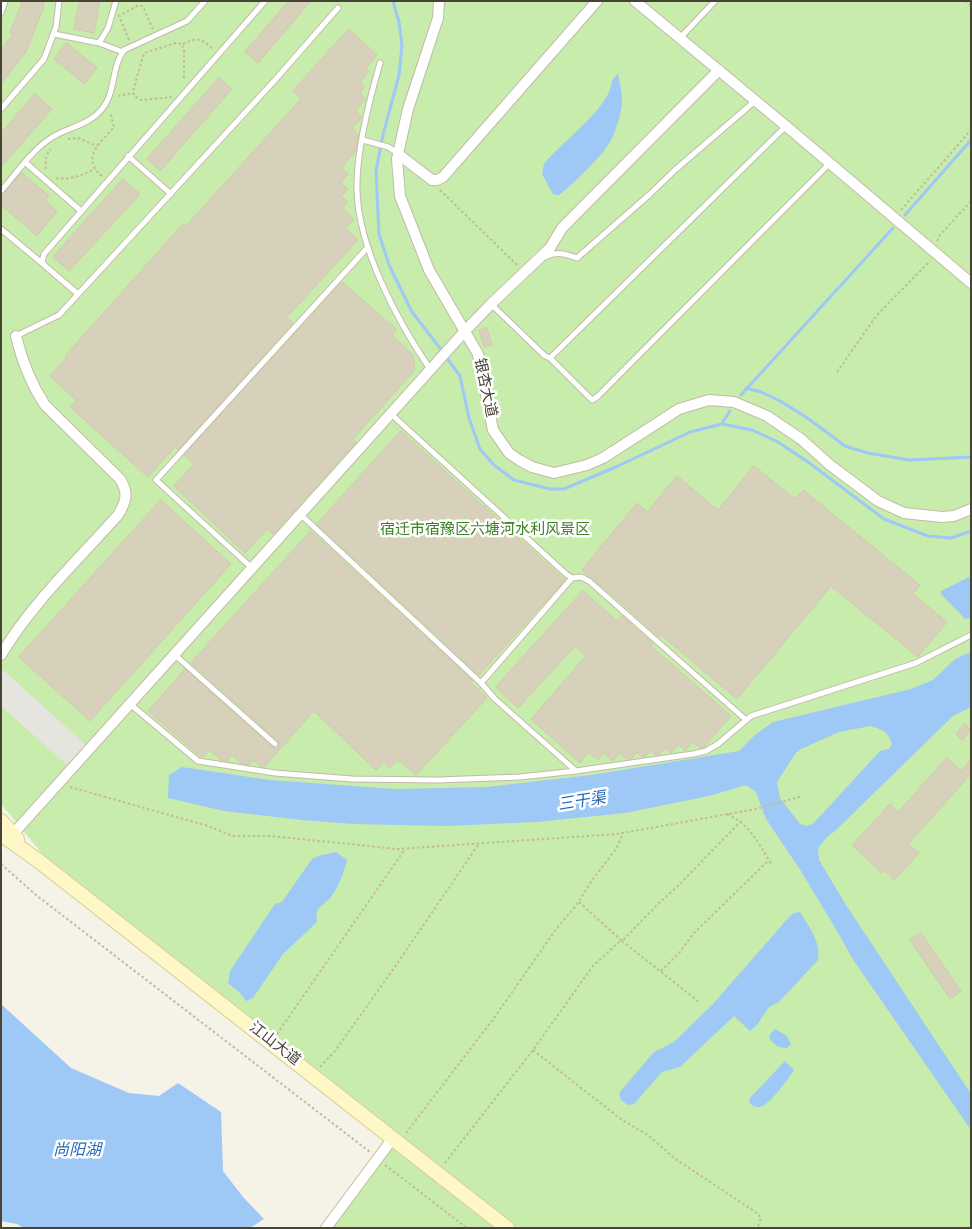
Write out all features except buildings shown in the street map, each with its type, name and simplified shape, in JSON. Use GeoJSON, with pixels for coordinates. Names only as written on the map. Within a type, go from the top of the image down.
{"type":"FeatureCollection","features":[{"type":"Feature","properties":{"kind":"main road","name":"江山大道"},"geometry":{"type":"LineString","coordinates":[[1,821],[7,834],[40,862],[399,1136],[438,1173],[508,1228]]}},
{"type":"Feature","properties":{"kind":"street","name":"银杏大道"},"geometry":{"type":"LineString","coordinates":[[439,1],[438,18],[408,109],[398,154],[400,196],[429,270],[463,334],[478,354],[493,430],[509,454],[532,467],[554,473],[587,465],[603,458],[679,408],[709,400],[734,402],[767,416],[801,439],[878,501],[904,513],[942,517],[954,516],[971,509]]}},
{"type":"Feature","properties":{"kind":"street"},"geometry":{"type":"LineString","coordinates":[[398,154],[428,178],[437,180],[443,177],[597,1]]}},
{"type":"Feature","properties":{"kind":"street"},"geometry":{"type":"LineString","coordinates":[[641,3],[971,283]]}},
{"type":"Feature","properties":{"kind":"street"},"geometry":{"type":"LineString","coordinates":[[7,834],[58,783],[130,704],[434,365],[491,304],[550,248],[562,228],[719,70]]}},
{"type":"Feature","properties":{"kind":"street"},"geometry":{"type":"LineString","coordinates":[[1,655],[18,629],[36,607],[118,515],[125,504],[126,495],[124,486],[114,473],[45,405],[36,391],[21,355],[16,336]]}},
{"type":"Feature","properties":{"kind":"street"},"geometry":{"type":"LineString","coordinates":[[326,1228],[378,1159],[399,1136]]}},
{"type":"Feature","properties":{"kind":"lane"},"geometry":{"type":"LineString","coordinates":[[1,13],[5,1]]}},
{"type":"Feature","properties":{"kind":"lane"},"geometry":{"type":"LineString","coordinates":[[1,109],[44,59],[54,34],[59,1]]}},
{"type":"Feature","properties":{"kind":"lane"},"geometry":{"type":"LineString","coordinates":[[99,43],[108,28],[116,1]]}},
{"type":"Feature","properties":{"kind":"lane"},"geometry":{"type":"LineString","coordinates":[[1,191],[48,140],[96,116],[106,103],[122,52],[131,46],[187,21],[205,1]]}},
{"type":"Feature","properties":{"kind":"lane"},"geometry":{"type":"LineString","coordinates":[[44,265],[42,258],[44,254],[265,1]]}},
{"type":"Feature","properties":{"kind":"lane"},"geometry":{"type":"LineString","coordinates":[[680,38],[715,1]]}},
{"type":"Feature","properties":{"kind":"lane"},"geometry":{"type":"LineString","coordinates":[[16,336],[58,315],[275,80],[338,8]]}},
{"type":"Feature","properties":{"kind":"lane"},"geometry":{"type":"LineString","coordinates":[[54,34],[99,43],[122,52]]}},
{"type":"Feature","properties":{"kind":"lane"},"geometry":{"type":"LineString","coordinates":[[380,63],[363,140],[357,190],[361,225],[383,286],[399,318],[415,346],[434,365]]}},
{"type":"Feature","properties":{"kind":"lane"},"geometry":{"type":"LineString","coordinates":[[528,268],[552,254],[566,254],[577,258],[675,170],[756,101]]}},
{"type":"Feature","properties":{"kind":"lane"},"geometry":{"type":"LineString","coordinates":[[550,358],[786,126]]}},
{"type":"Feature","properties":{"kind":"lane"},"geometry":{"type":"LineString","coordinates":[[363,140],[385,146],[398,154]]}},
{"type":"Feature","properties":{"kind":"lane"},"geometry":{"type":"LineString","coordinates":[[128,156],[171,194]]}},
{"type":"Feature","properties":{"kind":"lane"},"geometry":{"type":"LineString","coordinates":[[26,163],[81,211]]}},
{"type":"Feature","properties":{"kind":"lane"},"geometry":{"type":"LineString","coordinates":[[491,304],[545,356],[550,358],[592,400],[830,163]]}},
{"type":"Feature","properties":{"kind":"lane"},"geometry":{"type":"LineString","coordinates":[[1,229],[78,294]]}},
{"type":"Feature","properties":{"kind":"lane"},"geometry":{"type":"LineString","coordinates":[[252,568],[156,480],[368,247]]}},
{"type":"Feature","properties":{"kind":"lane"},"geometry":{"type":"LineString","coordinates":[[391,414],[566,574],[572,578],[581,577],[589,581],[745,719]]}},
{"type":"Feature","properties":{"kind":"lane"},"geometry":{"type":"LineString","coordinates":[[300,514],[481,683],[495,699],[576,771]]}},
{"type":"Feature","properties":{"kind":"lane"},"geometry":{"type":"LineString","coordinates":[[481,683],[572,578]]}},
{"type":"Feature","properties":{"kind":"lane"},"geometry":{"type":"LineString","coordinates":[[130,704],[198,761],[239,768],[352,778],[438,780],[520,777],[576,771],[706,751],[718,744],[750,716],[916,664],[971,635]]}},
{"type":"Feature","properties":{"kind":"lane"},"geometry":{"type":"LineString","coordinates":[[174,654],[275,744]]}},
{"type":"Feature","properties":{"kind":"path"},"geometry":{"type":"LineString","coordinates":[[966,1],[971,6]]}},
{"type":"Feature","properties":{"kind":"path"},"geometry":{"type":"LineString","coordinates":[[131,46],[119,16],[137,6],[142,6],[161,48]]}},
{"type":"Feature","properties":{"kind":"path"},"geometry":{"type":"LineString","coordinates":[[133,93],[144,53],[176,43],[182,44],[194,39],[202,40],[219,54]]}},
{"type":"Feature","properties":{"kind":"path"},"geometry":{"type":"LineString","coordinates":[[182,44],[184,93]]}},
{"type":"Feature","properties":{"kind":"path"},"geometry":{"type":"LineString","coordinates":[[108,97],[133,93]]}},
{"type":"Feature","properties":{"kind":"path"},"geometry":{"type":"LineString","coordinates":[[133,93],[134,96],[141,100],[165,97],[179,99]]}},
{"type":"Feature","properties":{"kind":"path"},"geometry":{"type":"LineString","coordinates":[[106,103],[112,116],[114,127],[97,146],[93,160],[95,169],[107,180]]}},
{"type":"Feature","properties":{"kind":"path"},"geometry":{"type":"LineString","coordinates":[[895,218],[971,130]]}},
{"type":"Feature","properties":{"kind":"path"},"geometry":{"type":"LineString","coordinates":[[65,140],[78,138],[97,146]]}},
{"type":"Feature","properties":{"kind":"path"},"geometry":{"type":"LineString","coordinates":[[53,147],[46,156],[46,169],[43,178],[65,179],[95,169]]}},
{"type":"Feature","properties":{"kind":"path"},"geometry":{"type":"LineString","coordinates":[[428,178],[505,255],[528,268]]}},
{"type":"Feature","properties":{"kind":"path"},"geometry":{"type":"LineString","coordinates":[[837,372],[877,315],[934,252],[940,235],[971,202]]}},
{"type":"Feature","properties":{"kind":"path"},"geometry":{"type":"LineString","coordinates":[[58,783],[208,826],[233,836],[270,836],[405,849],[623,834],[756,809],[802,796]]}},
{"type":"Feature","properties":{"kind":"path"},"geometry":{"type":"LineString","coordinates":[[727,814],[741,821],[751,831],[772,865]]}},
{"type":"Feature","properties":{"kind":"path"},"geometry":{"type":"LineString","coordinates":[[438,1173],[533,1050],[593,966],[622,941],[741,821]]}},
{"type":"Feature","properties":{"kind":"path"},"geometry":{"type":"LineString","coordinates":[[399,1136],[494,1018],[559,925],[579,902],[593,879],[616,849],[623,834]]}},
{"type":"Feature","properties":{"kind":"path"},"geometry":{"type":"LineString","coordinates":[[320,1068],[335,1051],[392,971],[478,845]]}},
{"type":"Feature","properties":{"kind":"path"},"geometry":{"type":"LineString","coordinates":[[272,1040],[405,849]]}},
{"type":"Feature","properties":{"kind":"path"},"geometry":{"type":"LineString","coordinates":[[660,971],[680,952],[693,934],[769,860]]}},
{"type":"Feature","properties":{"kind":"path"},"geometry":{"type":"LineString","coordinates":[[1,864],[36,895],[467,1228]]}},
{"type":"Feature","properties":{"kind":"path"},"geometry":{"type":"LineString","coordinates":[[579,902],[622,941],[699,1002]]}},
{"type":"Feature","properties":{"kind":"path"},"geometry":{"type":"LineString","coordinates":[[533,1050],[622,1120],[648,1135],[674,1158],[754,1211],[761,1219],[757,1228]]}},
{"type":"Feature","properties":{"kind":"green space","name":"宿迁市宿豫区六塘河水利风景区"},"geometry":{"type":"Polygon","coordinates":[[[1,1],[971,1],[971,1228],[322,1228],[396,1132],[44,856],[1,804],[1,1]]]}},
{"type":"Feature","properties":{"kind":"shaded area"},"geometry":{"type":"Polygon","coordinates":[[[2,669],[86,745],[68,766],[1,706],[2,669]]]}},
{"type":"Feature","properties":{"kind":"water"},"geometry":{"type":"Polygon","coordinates":[[[618,74],[622,93],[622,105],[611,141],[585,172],[571,185],[559,195],[553,194],[542,174],[544,164],[603,103],[612,81],[618,74]]]}},
{"type":"Feature","properties":{"kind":"water"},"geometry":{"type":"Polygon","coordinates":[[[971,576],[971,618],[965,619],[941,594],[941,591],[971,576]]]}},
{"type":"Feature","properties":{"kind":"water","name":"三干渠"},"geometry":{"type":"Polygon","coordinates":[[[971,652],[971,707],[953,716],[827,837],[818,848],[819,860],[846,905],[971,1094],[971,1130],[852,958],[799,868],[766,819],[756,792],[746,785],[709,796],[625,813],[537,822],[445,826],[353,824],[302,820],[224,811],[168,798],[169,775],[182,767],[270,780],[395,789],[487,787],[591,775],[739,751],[755,735],[773,722],[911,689],[933,680],[955,659],[971,652]],[[871,726],[839,732],[801,749],[795,754],[777,782],[780,798],[800,824],[807,826],[813,824],[880,751],[889,749],[892,744],[889,736],[871,726]]]}},
{"type":"Feature","properties":{"kind":"water"},"geometry":{"type":"Polygon","coordinates":[[[336,852],[347,860],[346,864],[334,893],[318,909],[317,922],[283,954],[253,998],[246,1001],[228,983],[230,971],[275,904],[282,902],[312,859],[336,852]]]}},
{"type":"Feature","properties":{"kind":"water"},"geometry":{"type":"Polygon","coordinates":[[[800,912],[816,940],[818,960],[779,1002],[769,1007],[757,1025],[750,1031],[734,1016],[680,1067],[662,1072],[634,1104],[628,1105],[621,1100],[619,1093],[654,1052],[674,1042],[713,1004],[790,916],[800,912]]]}},
{"type":"Feature","properties":{"kind":"water","name":"尚阳湖"},"geometry":{"type":"Polygon","coordinates":[[[1,1004],[71,1068],[129,1093],[159,1096],[178,1083],[221,1112],[223,1171],[243,1197],[264,1219],[250,1228],[24,1228],[17,1224],[1,1221],[1,1004]]]}},
{"type":"Feature","properties":{"kind":"water"},"geometry":{"type":"Polygon","coordinates":[[[775,1029],[787,1036],[791,1044],[787,1048],[776,1046],[769,1038],[775,1029]]]}},
{"type":"Feature","properties":{"kind":"water"},"geometry":{"type":"Polygon","coordinates":[[[785,1061],[794,1070],[779,1091],[760,1107],[749,1103],[750,1098],[785,1061]]]}},
{"type":"Feature","properties":{"kind":"waterway"},"geometry":{"type":"LineString","coordinates":[[393,1],[399,22],[402,45],[399,75],[383,135],[376,171],[379,234],[389,265],[412,312],[443,352]]}},
{"type":"Feature","properties":{"kind":"waterway"},"geometry":{"type":"LineString","coordinates":[[905,215],[971,140]]}},
{"type":"Feature","properties":{"kind":"waterway"},"geometry":{"type":"LineString","coordinates":[[741,395],[893,228]]}},
{"type":"Feature","properties":{"kind":"waterway"},"geometry":{"type":"LineString","coordinates":[[446,357],[460,376],[469,418],[480,449],[494,465],[514,480],[550,489],[564,489],[690,432],[722,424],[752,430],[778,442],[884,519],[928,536],[951,538],[971,531]]}},
{"type":"Feature","properties":{"kind":"waterway"},"geometry":{"type":"LineString","coordinates":[[746,388],[761,392],[780,401],[806,417],[845,446],[868,453],[909,460],[971,457]]}},
{"type":"Feature","properties":{"kind":"waterway"},"geometry":{"type":"LineString","coordinates":[[722,423],[730,411]]}}]}
